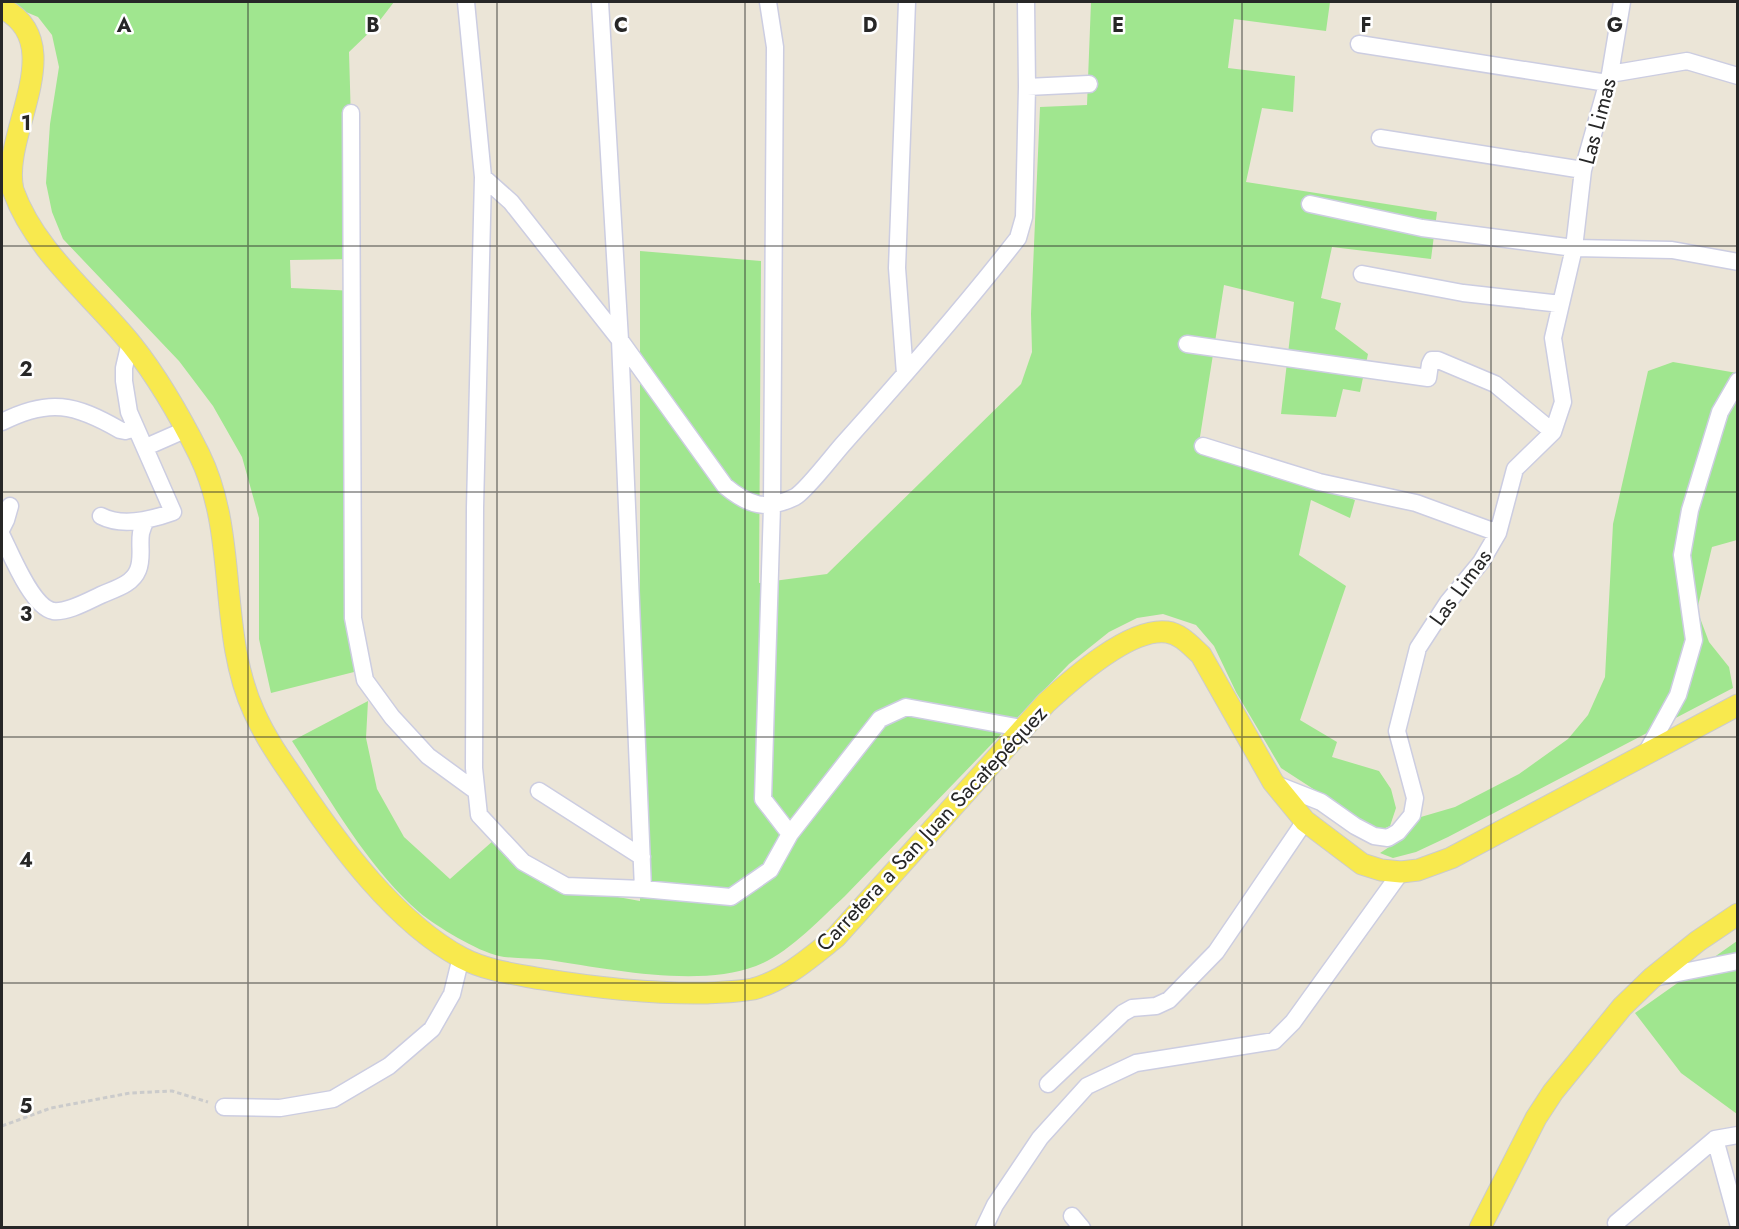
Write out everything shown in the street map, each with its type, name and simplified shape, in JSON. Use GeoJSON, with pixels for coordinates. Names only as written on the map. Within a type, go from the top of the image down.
{"type":"FeatureCollection","features":[{"type":"Feature","properties":{"kind":"main road","name":"Carretera a San Juan Sacatepéquez"},"geometry":{"type":"LineString","coordinates":[[2,8],[15,16],[27,33],[33,62],[6,163],[12,185],[23,214],[65,270],[130,342],[154,374],[187,429],[212,481],[222,522],[233,639],[241,675],[253,711],[275,752],[344,849],[398,909],[417,927],[461,957],[486,968],[566,983],[646,993],[676,994],[728,992],[755,988],[783,976],[836,938],[1022,728],[1076,676],[1100,659],[1150,632],[1168,632],[1186,641],[1201,655],[1272,782],[1305,821],[1362,864],[1381,870],[1401,872],[1418,870],[1451,858],[1737,705]]}},
{"type":"Feature","properties":{"kind":"main road"},"geometry":{"type":"LineString","coordinates":[[1480,1227],[1536,1118],[1553,1092],[1622,1008],[1652,978],[1737,914]]}},
{"type":"Feature","properties":{"kind":"street"},"geometry":{"type":"LineString","coordinates":[[466,2],[483,177],[475,520],[474,768],[480,815],[523,862],[566,886],[643,889],[731,897],[770,870],[790,834],[880,719],[906,707],[1022,728]]}},
{"type":"Feature","properties":{"kind":"street"},"geometry":{"type":"LineString","coordinates":[[600,2],[620,340],[643,889]]}},
{"type":"Feature","properties":{"kind":"street"},"geometry":{"type":"LineString","coordinates":[[768,2],[775,47],[772,506],[763,799],[790,834]]}},
{"type":"Feature","properties":{"kind":"street"},"geometry":{"type":"LineString","coordinates":[[905,374],[897,268],[907,2]]}},
{"type":"Feature","properties":{"kind":"street"},"geometry":{"type":"LineString","coordinates":[[483,177],[511,202],[620,340],[725,486],[741,500],[772,506],[798,496],[905,374],[1018,238],[1024,217],[1026,2]]}},
{"type":"Feature","properties":{"kind":"street","name":"Las Limas"},"geometry":{"type":"LineString","coordinates":[[1272,782],[1321,802],[1355,826],[1374,836],[1388,838],[1398,832],[1412,815],[1415,798],[1397,731],[1418,648],[1448,602],[1481,562],[1498,533],[1515,469],[1554,432],[1563,402],[1553,338],[1574,248],[1583,170],[1609,78],[1622,2]]}},
{"type":"Feature","properties":{"kind":"street"},"geometry":{"type":"LineString","coordinates":[[1359,44],[1609,78],[1687,61],[1737,76]]}},
{"type":"Feature","properties":{"kind":"street"},"geometry":{"type":"LineString","coordinates":[[1027,87],[1089,84]]}},
{"type":"Feature","properties":{"kind":"street"},"geometry":{"type":"LineString","coordinates":[[351,113],[353,618],[365,680],[392,717],[428,756],[476,791]]}},
{"type":"Feature","properties":{"kind":"street"},"geometry":{"type":"LineString","coordinates":[[1380,138],[1583,170]]}},
{"type":"Feature","properties":{"kind":"street"},"geometry":{"type":"LineString","coordinates":[[1310,204],[1422,228],[1574,248],[1672,250],[1737,262]]}},
{"type":"Feature","properties":{"kind":"street"},"geometry":{"type":"LineString","coordinates":[[1362,274],[1463,293],[1561,304]]}},
{"type":"Feature","properties":{"kind":"street"},"geometry":{"type":"LineString","coordinates":[[102,516],[110,521],[146,520],[172,513],[146,447],[129,412],[124,368],[130,342]]}},
{"type":"Feature","properties":{"kind":"street"},"geometry":{"type":"LineString","coordinates":[[1187,344],[1428,378],[1432,360],[1438,360],[1495,384],[1554,432]]}},
{"type":"Feature","properties":{"kind":"street"},"geometry":{"type":"LineString","coordinates":[[1645,755],[1678,695],[1694,640],[1682,555],[1690,510],[1720,412],[1737,381]]}},
{"type":"Feature","properties":{"kind":"street"},"geometry":{"type":"LineString","coordinates":[[2,422],[31,409],[58,407],[89,413],[120,430],[136,428]]}},
{"type":"Feature","properties":{"kind":"street"},"geometry":{"type":"LineString","coordinates":[[146,447],[187,429]]}},
{"type":"Feature","properties":{"kind":"street"},"geometry":{"type":"LineString","coordinates":[[1203,446],[1319,482],[1416,503],[1498,533]]}},
{"type":"Feature","properties":{"kind":"street"},"geometry":{"type":"LineString","coordinates":[[2,528],[10,506]]}},
{"type":"Feature","properties":{"kind":"street"},"geometry":{"type":"LineString","coordinates":[[2,536],[34,598],[44,607],[54,611],[89,600],[122,586],[134,578],[141,559],[141,533],[146,520]]}},
{"type":"Feature","properties":{"kind":"street"},"geometry":{"type":"LineString","coordinates":[[539,791],[642,857]]}},
{"type":"Feature","properties":{"kind":"street"},"geometry":{"type":"LineString","coordinates":[[1048,1084],[1123,1013],[1132,1008],[1156,1006],[1169,1000],[1216,952],[1305,821]]}},
{"type":"Feature","properties":{"kind":"street"},"geometry":{"type":"LineString","coordinates":[[984,1227],[995,1205],[1040,1138],[1087,1086],[1136,1063],[1274,1041],[1293,1022],[1401,872]]}},
{"type":"Feature","properties":{"kind":"street"},"geometry":{"type":"LineString","coordinates":[[224,1107],[280,1108],[333,1099],[389,1066],[432,1029],[452,994],[461,957]]}},
{"type":"Feature","properties":{"kind":"street"},"geometry":{"type":"LineString","coordinates":[[1652,978],[1737,961]]}},
{"type":"Feature","properties":{"kind":"street"},"geometry":{"type":"LineString","coordinates":[[1616,1223],[1715,1138],[1737,1135]]}},
{"type":"Feature","properties":{"kind":"street"},"geometry":{"type":"LineString","coordinates":[[1715,1138],[1737,1223]]}},
{"type":"Feature","properties":{"kind":"path"},"geometry":{"type":"LineString","coordinates":[[2,1126],[51,1108],[130,1093],[172,1091],[224,1107]]}},
{"type":"Feature","properties":{"kind":"green space"},"geometry":{"type":"Polygon","coordinates":[[[2,2],[394,2],[374,28],[349,52],[355,259],[290,260],[291,288],[356,291],[354,672],[271,693],[259,639],[259,518],[242,457],[213,406],[179,361],[63,239],[52,212],[46,183],[50,124],[59,67],[52,35],[38,17],[2,2]]]}},
{"type":"Feature","properties":{"kind":"green space"},"geometry":{"type":"Polygon","coordinates":[[[1091,2],[1330,2],[1326,31],[1234,19],[1228,68],[1295,76],[1293,112],[1262,108],[1246,182],[1437,212],[1431,259],[1332,247],[1321,298],[1341,303],[1335,329],[1368,354],[1360,392],[1343,389],[1336,417],[1281,414],[1294,302],[1224,285],[1199,443],[1355,500],[1350,518],[1311,500],[1299,555],[1346,586],[1300,720],[1337,742],[1332,757],[1379,771],[1391,789],[1396,808],[1390,826],[1378,831],[1281,768],[1236,692],[1214,646],[1196,625],[1163,614],[1137,618],[1109,632],[1069,664],[845,896],[792,945],[756,966],[708,976],[653,975],[549,960],[505,957],[469,944],[427,918],[400,894],[366,854],[292,741],[368,701],[366,738],[377,789],[404,837],[450,879],[494,840],[541,883],[640,901],[640,251],[761,261],[759,583],[827,574],[1021,384],[1032,352],[1031,314],[1040,107],[1087,105],[1091,2]]]}},
{"type":"Feature","properties":{"kind":"green space"},"geometry":{"type":"Polygon","coordinates":[[[1673,362],[1737,373],[1737,540],[1712,547],[1697,610],[1709,642],[1729,667],[1733,688],[1416,852],[1393,858],[1380,853],[1406,836],[1414,819],[1455,807],[1519,774],[1568,739],[1588,715],[1605,677],[1613,524],[1648,371],[1673,362]]]}},
{"type":"Feature","properties":{"kind":"green space"},"geometry":{"type":"Polygon","coordinates":[[[1737,941],[1737,1114],[1681,1073],[1635,1013],[1737,941]]]}}]}
